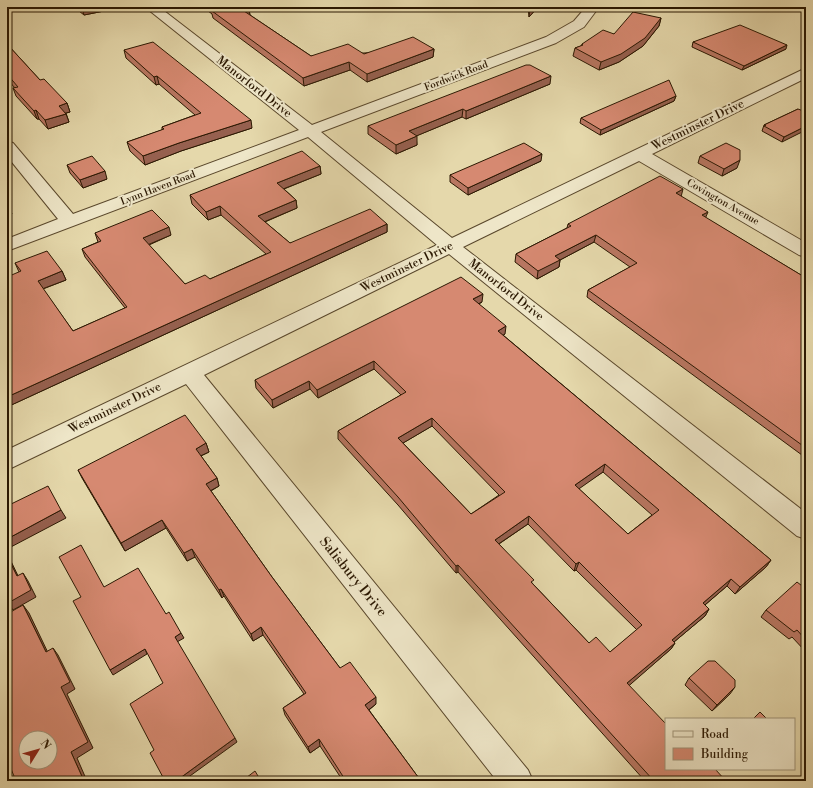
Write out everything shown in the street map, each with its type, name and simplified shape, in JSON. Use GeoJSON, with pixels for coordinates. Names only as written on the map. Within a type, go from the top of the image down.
{"type":"FeatureCollection","features":[{"type":"Feature","properties":{"kind":"street","name":"Manorford Drive"},"geometry":{"type":"LineString","coordinates":[[151,7],[310,131],[450,246],[806,528]]}},
{"type":"Feature","properties":{"kind":"street","name":"Fordwick Road"},"geometry":{"type":"LineString","coordinates":[[310,131],[552,40],[579,24],[593,7]]}},
{"type":"Feature","properties":{"kind":"street","name":"Westminster Drive"},"geometry":{"type":"LineString","coordinates":[[7,461],[788,81],[806,80]]}},
{"type":"Feature","properties":{"kind":"street","name":"Lynn Haven Road"},"geometry":{"type":"LineString","coordinates":[[7,245],[310,131]]}},
{"type":"Feature","properties":{"kind":"street"},"geometry":{"type":"LineString","coordinates":[[7,146],[69,221]]}},
{"type":"Feature","properties":{"kind":"street","name":"Covington Avenue"},"geometry":{"type":"LineString","coordinates":[[640,154],[806,251]]}},
{"type":"Feature","properties":{"kind":"street","name":"Salisbury Drive"},"geometry":{"type":"LineString","coordinates":[[188,372],[517,781]]}},
{"type":"Feature","properties":{"kind":"building"},"geometry":{"type":"Polygon","coordinates":[[[211,7],[246,7],[249,9],[244,11],[311,56],[348,44],[364,54],[413,37],[434,49],[367,74],[349,62],[303,78],[212,11],[215,10],[211,7]]]}},
{"type":"Feature","properties":{"kind":"building"},"geometry":{"type":"Polygon","coordinates":[[[633,12],[661,18],[645,38],[621,54],[601,62],[575,48],[583,45],[582,44],[603,30],[614,34],[633,12]]]}},
{"type":"Feature","properties":{"kind":"building"},"geometry":{"type":"Polygon","coordinates":[[[740,25],[787,45],[744,66],[693,42],[740,25]]]}},
{"type":"Feature","properties":{"kind":"building"},"geometry":{"type":"Polygon","coordinates":[[[153,42],[251,120],[143,156],[127,142],[164,129],[162,127],[201,113],[157,76],[154,77],[124,50],[153,42]]]}},
{"type":"Feature","properties":{"kind":"building"},"geometry":{"type":"Polygon","coordinates":[[[7,44],[40,80],[44,79],[67,103],[59,106],[66,114],[45,120],[36,110],[34,111],[13,88],[18,87],[7,74],[7,44]]]}},
{"type":"Feature","properties":{"kind":"building"},"geometry":{"type":"Polygon","coordinates":[[[526,65],[530,65],[551,76],[466,111],[463,109],[409,131],[417,136],[396,145],[368,126],[526,65]]]}},
{"type":"Feature","properties":{"kind":"building"},"geometry":{"type":"Polygon","coordinates":[[[669,80],[676,96],[601,130],[581,118],[669,80]]]}},
{"type":"Feature","properties":{"kind":"building"},"geometry":{"type":"Polygon","coordinates":[[[798,109],[806,112],[806,126],[784,137],[764,126],[766,125],[764,125],[798,109]]]}},
{"type":"Feature","properties":{"kind":"building"},"geometry":{"type":"Polygon","coordinates":[[[524,143],[542,154],[468,188],[450,175],[524,143]]]}},
{"type":"Feature","properties":{"kind":"building"},"geometry":{"type":"Polygon","coordinates":[[[726,143],[740,150],[740,160],[724,169],[700,156],[726,143]]]}},
{"type":"Feature","properties":{"kind":"building"},"geometry":{"type":"Polygon","coordinates":[[[302,151],[320,166],[277,183],[296,200],[258,216],[290,243],[370,209],[387,224],[7,397],[7,277],[21,271],[15,263],[47,251],[62,271],[38,281],[73,331],[127,307],[82,249],[101,241],[95,233],[152,210],[169,227],[143,238],[185,284],[205,275],[210,279],[271,252],[220,206],[206,212],[190,195],[302,151]]]}},
{"type":"Feature","properties":{"kind":"building"},"geometry":{"type":"Polygon","coordinates":[[[92,156],[105,171],[80,180],[67,165],[92,156]]]}},
{"type":"Feature","properties":{"kind":"building"},"geometry":{"type":"Polygon","coordinates":[[[660,176],[683,189],[676,193],[708,212],[702,215],[806,278],[806,448],[588,290],[637,263],[596,235],[555,256],[560,260],[538,271],[516,254],[571,226],[568,224],[660,176]]]}},
{"type":"Feature","properties":{"kind":"building"},"geometry":{"type":"Polygon","coordinates":[[[461,277],[483,294],[473,299],[506,326],[498,331],[771,560],[740,587],[731,579],[703,603],[709,609],[672,640],[675,643],[627,683],[665,723],[665,770],[716,770],[726,781],[654,781],[458,565],[456,566],[398,497],[338,431],[406,392],[374,361],[317,390],[309,381],[272,400],[255,380],[461,277]],[[432,418],[398,438],[471,514],[505,492],[432,418]],[[605,464],[575,485],[628,534],[659,510],[605,464]],[[529,516],[495,540],[534,580],[531,582],[589,643],[596,637],[610,652],[642,625],[579,562],[576,564],[529,516]]]}},
{"type":"Feature","properties":{"kind":"building"},"geometry":{"type":"Polygon","coordinates":[[[185,415],[206,443],[196,449],[217,478],[206,484],[272,577],[340,668],[350,662],[376,697],[365,705],[421,781],[346,781],[319,739],[308,747],[283,708],[306,693],[261,627],[251,634],[192,549],[184,553],[162,520],[121,543],[78,470],[185,415]]]}},
{"type":"Feature","properties":{"kind":"building"},"geometry":{"type":"Polygon","coordinates":[[[48,486],[61,510],[7,539],[7,506],[48,486]]]}},
{"type":"Feature","properties":{"kind":"building"},"geometry":{"type":"Polygon","coordinates":[[[81,545],[104,587],[138,568],[166,614],[169,612],[181,633],[175,637],[235,738],[176,781],[165,781],[150,753],[154,750],[130,704],[163,683],[145,649],[110,670],[73,601],[81,597],[59,557],[81,545]]]}},
{"type":"Feature","properties":{"kind":"building"},"geometry":{"type":"Polygon","coordinates":[[[7,556],[17,576],[23,573],[31,590],[8,603],[7,602],[7,556]]]}},
{"type":"Feature","properties":{"kind":"building"},"geometry":{"type":"Polygon","coordinates":[[[797,582],[806,589],[806,640],[797,630],[794,632],[766,610],[797,582]]]}},
{"type":"Feature","properties":{"kind":"building"},"geometry":{"type":"Polygon","coordinates":[[[23,605],[46,652],[53,648],[70,682],[61,687],[88,742],[71,752],[84,781],[16,781],[7,759],[7,614],[23,605]]]}},
{"type":"Feature","properties":{"kind":"building"},"geometry":{"type":"Polygon","coordinates":[[[708,661],[715,661],[735,680],[735,687],[717,705],[689,678],[708,661]]]}},
{"type":"Feature","properties":{"kind":"building"},"geometry":{"type":"Polygon","coordinates":[[[760,712],[766,718],[754,718],[760,712]]]}},
{"type":"Feature","properties":{"kind":"building"},"geometry":{"type":"Polygon","coordinates":[[[255,771],[261,781],[242,781],[255,771]]]}}]}
